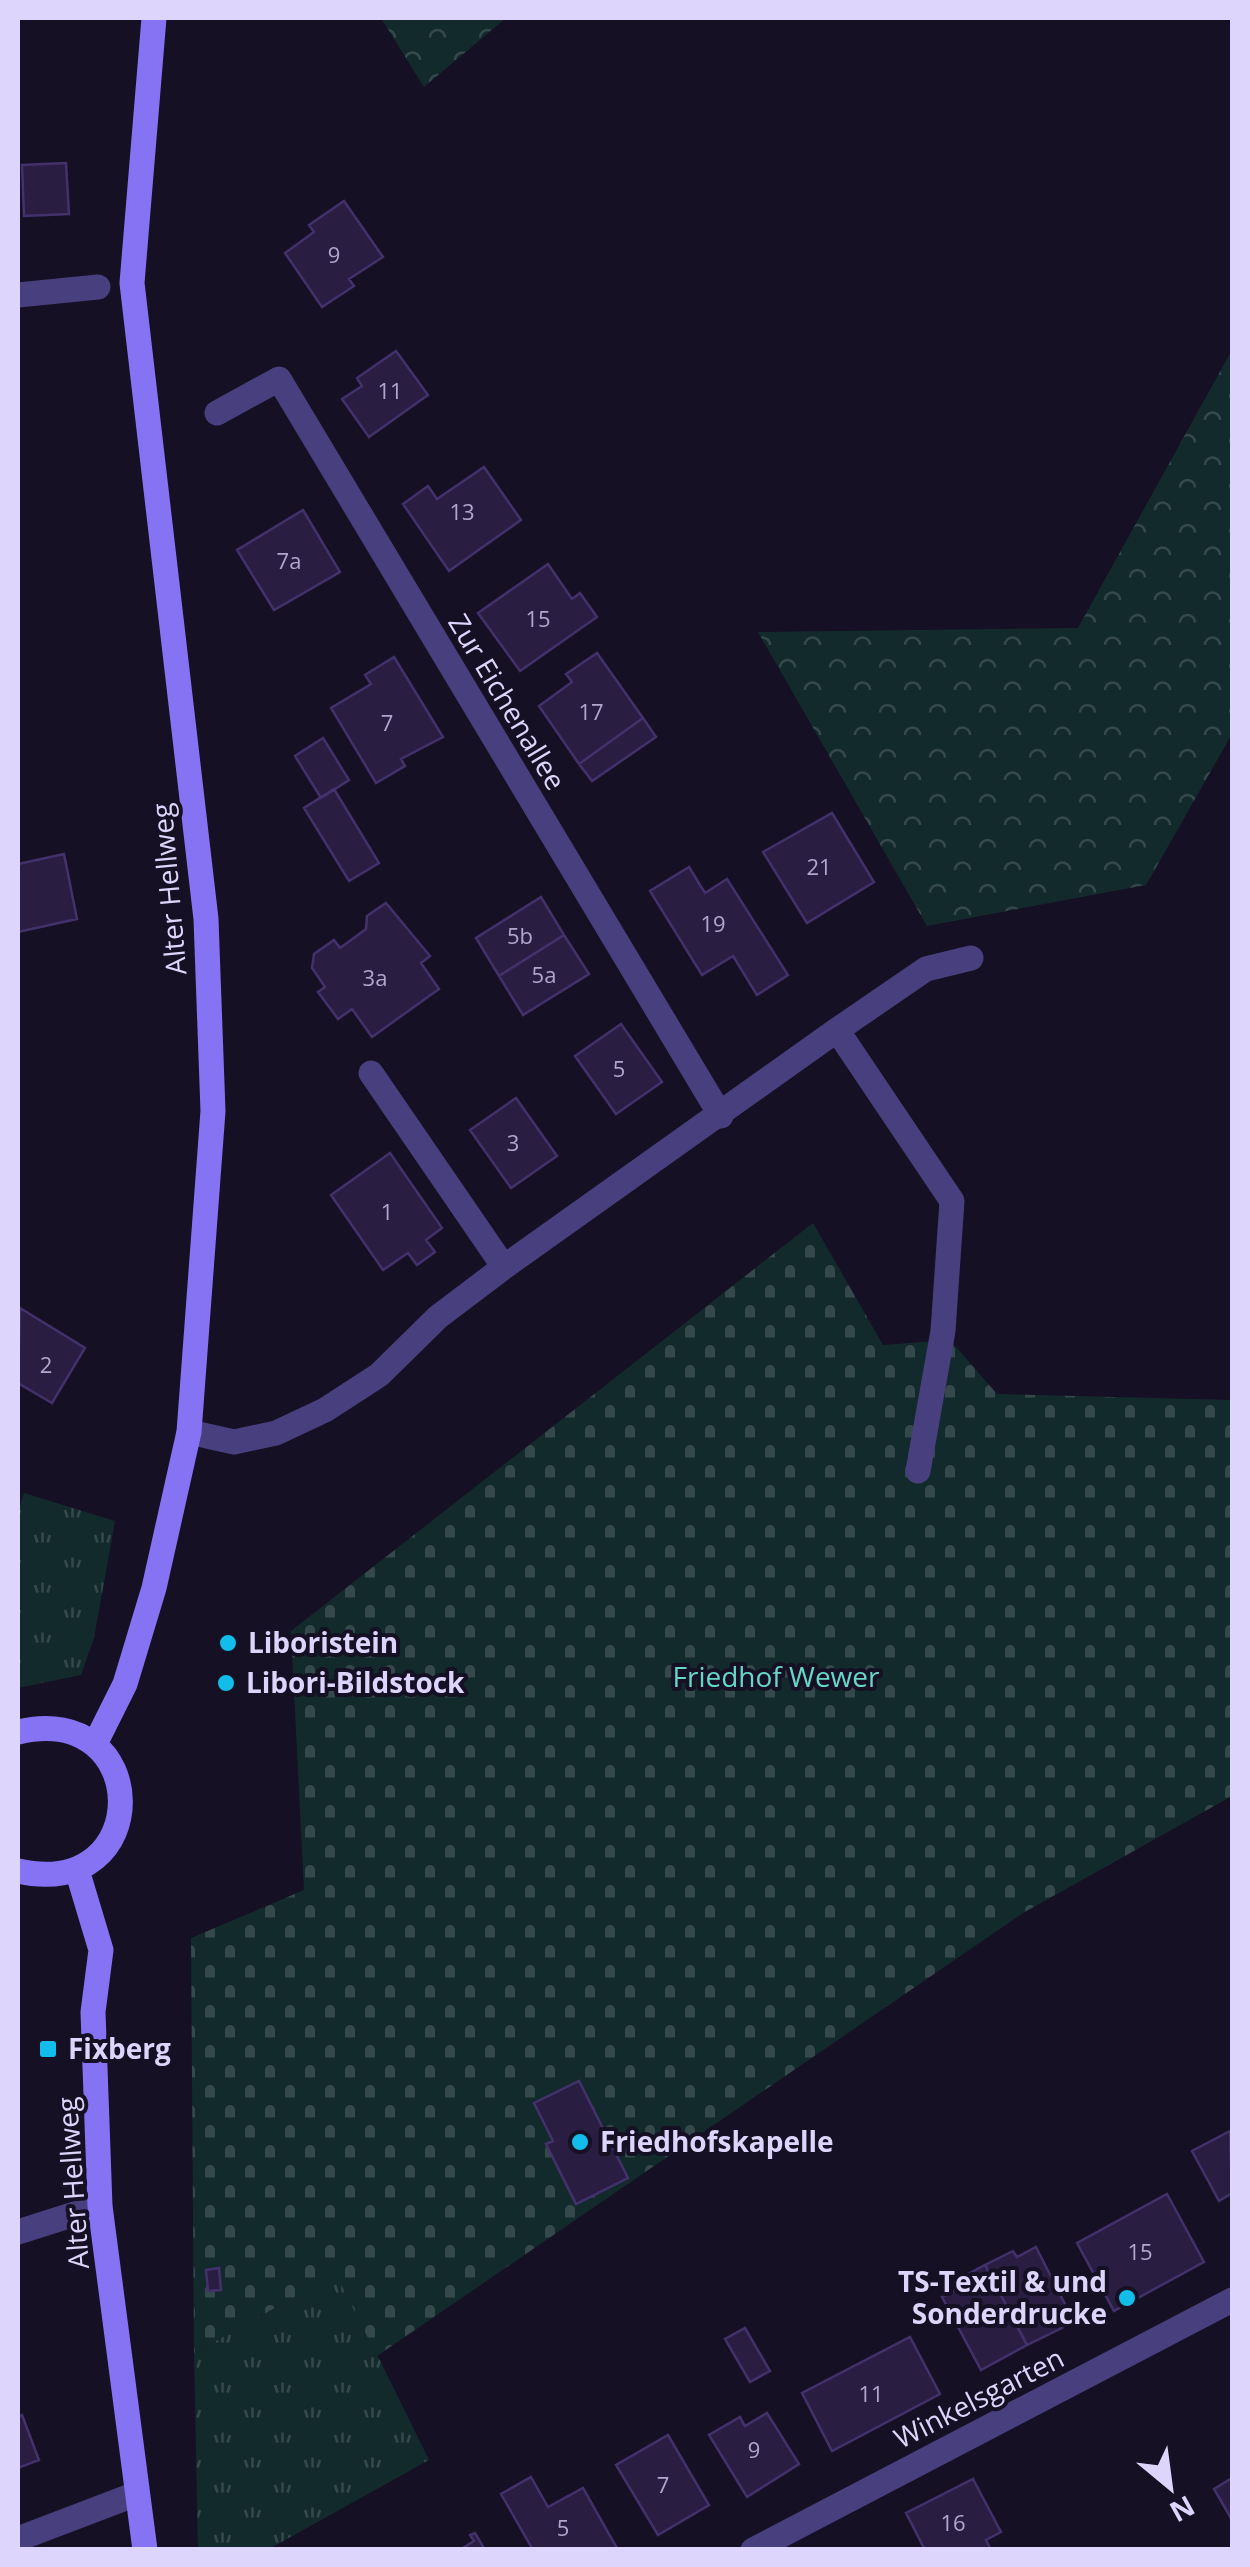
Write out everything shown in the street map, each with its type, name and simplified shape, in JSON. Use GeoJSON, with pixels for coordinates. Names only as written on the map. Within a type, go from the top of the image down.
{"type":"FeatureCollection","features":[{"type":"Feature","properties":{"kind":"street","name":"Alter Hellweg"},"geometry":{"type":"LineString","coordinates":[[95,1744],[126,1684],[154,1588],[189,1432],[212,1111],[206,919],[142,399],[132,283],[154,18]]}},
{"type":"Feature","properties":{"kind":"street"},"geometry":{"type":"LineString","coordinates":[[18,295],[98,287]]}},
{"type":"Feature","properties":{"kind":"street","name":"Zur Eichenallee"},"geometry":{"type":"LineString","coordinates":[[218,413],[279,379],[721,1116]]}},
{"type":"Feature","properties":{"kind":"street"},"geometry":{"type":"LineString","coordinates":[[189,1432],[234,1442],[276,1433],[325,1410],[379,1375],[438,1317],[504,1268],[837,1030],[926,969],[971,958]]}},
{"type":"Feature","properties":{"kind":"street"},"geometry":{"type":"LineString","coordinates":[[837,1030],[952,1201],[942,1331],[918,1471]]}},
{"type":"Feature","properties":{"kind":"street"},"geometry":{"type":"LineString","coordinates":[[371,1073],[504,1268]]}},
{"type":"Feature","properties":{"kind":"street"},"geometry":{"type":"LineString","coordinates":[[18,1732],[43,1726],[71,1730],[95,1744],[111,1763],[121,1786],[122,1812],[114,1836],[98,1857],[77,1870],[48,1876],[18,1871]]}},
{"type":"Feature","properties":{"kind":"street","name":"Alter Hellweg"},"geometry":{"type":"LineString","coordinates":[[77,1870],[101,1950],[93,2012],[100,2206],[145,2550]]}},
{"type":"Feature","properties":{"kind":"street"},"geometry":{"type":"LineString","coordinates":[[18,2232],[100,2206]]}},
{"type":"Feature","properties":{"kind":"street","name":"Winkelsgarten"},"geometry":{"type":"LineString","coordinates":[[754,2550],[1232,2300]]}},
{"type":"Feature","properties":{"kind":"street"},"geometry":{"type":"LineString","coordinates":[[18,2539],[136,2494]]}},
{"type":"Feature","properties":{"kind":"green space"},"geometry":{"type":"Polygon","coordinates":[[[381,18],[506,18],[424,87],[381,18]]]}},
{"type":"Feature","properties":{"kind":"green space"},"geometry":{"type":"Polygon","coordinates":[[[1232,350],[1232,734],[1146,885],[927,926],[758,632],[1078,628],[1232,350]]]}},
{"type":"Feature","properties":{"kind":"green space","name":"Friedhof Wewer"},"geometry":{"type":"Polygon","coordinates":[[[813,1223],[883,1345],[950,1340],[997,1394],[1232,1400],[1232,1796],[1023,1913],[377,2356],[336,2274],[194,2353],[191,1938],[304,1890],[291,1631],[813,1223]]]}},
{"type":"Feature","properties":{"kind":"green space"},"geometry":{"type":"Polygon","coordinates":[[[24,1493],[115,1521],[94,1638],[81,1675],[18,1688],[18,1512],[24,1493]]]}},
{"type":"Feature","properties":{"kind":"green space"},"geometry":{"type":"Polygon","coordinates":[[[337,2273],[429,2460],[269,2549],[198,2549],[194,2353],[337,2273]]]}},
{"type":"Feature","properties":{"kind":"building"},"geometry":{"type":"Polygon","coordinates":[[[66,163],[69,214],[24,216],[22,165],[66,163]]]}},
{"type":"Feature","properties":{"kind":"building"},"geometry":{"type":"Polygon","coordinates":[[[344,201],[383,257],[349,279],[354,286],[322,307],[285,253],[314,232],[309,225],[344,201]]]}},
{"type":"Feature","properties":{"kind":"building"},"geometry":{"type":"Polygon","coordinates":[[[396,351],[428,395],[369,437],[342,399],[362,386],[357,378],[396,351]]]}},
{"type":"Feature","properties":{"kind":"building"},"geometry":{"type":"Polygon","coordinates":[[[484,467],[521,520],[449,571],[403,504],[428,486],[437,499],[484,467]]]}},
{"type":"Feature","properties":{"kind":"building"},"geometry":{"type":"Polygon","coordinates":[[[303,510],[340,572],[274,610],[237,550],[303,510]]]}},
{"type":"Feature","properties":{"kind":"building"},"geometry":{"type":"Polygon","coordinates":[[[548,564],[572,599],[580,593],[597,617],[520,671],[478,613],[548,564]]]}},
{"type":"Feature","properties":{"kind":"building"},"geometry":{"type":"Polygon","coordinates":[[[597,653],[643,718],[579,764],[539,706],[572,682],[566,674],[597,653]]]}},
{"type":"Feature","properties":{"kind":"building"},"geometry":{"type":"Polygon","coordinates":[[[394,657],[443,737],[401,759],[405,766],[376,783],[331,708],[371,684],[365,675],[394,657]]]}},
{"type":"Feature","properties":{"kind":"building"},"geometry":{"type":"Polygon","coordinates":[[[643,718],[656,737],[592,781],[579,764],[643,718]]]}},
{"type":"Feature","properties":{"kind":"building"},"geometry":{"type":"Polygon","coordinates":[[[323,738],[349,780],[321,798],[295,756],[323,738]]]}},
{"type":"Feature","properties":{"kind":"building"},"geometry":{"type":"Polygon","coordinates":[[[334,789],[379,863],[349,881],[304,808],[334,789]]]}},
{"type":"Feature","properties":{"kind":"building"},"geometry":{"type":"Polygon","coordinates":[[[832,813],[874,882],[807,923],[763,852],[832,813]]]}},
{"type":"Feature","properties":{"kind":"building"},"geometry":{"type":"Polygon","coordinates":[[[64,854],[77,919],[18,932],[18,864],[64,854]]]}},
{"type":"Feature","properties":{"kind":"building"},"geometry":{"type":"Polygon","coordinates":[[[689,867],[705,893],[727,879],[788,975],[757,995],[733,956],[702,975],[650,891],[689,867]]]}},
{"type":"Feature","properties":{"kind":"building"},"geometry":{"type":"Polygon","coordinates":[[[541,897],[564,935],[499,976],[476,938],[541,897]]]}},
{"type":"Feature","properties":{"kind":"building"},"geometry":{"type":"Polygon","coordinates":[[[386,903],[430,956],[421,963],[439,989],[372,1037],[352,1009],[338,1019],[318,992],[325,987],[312,968],[314,954],[334,940],[340,948],[366,929],[367,916],[386,903]]]}},
{"type":"Feature","properties":{"kind":"building"},"geometry":{"type":"Polygon","coordinates":[[[564,935],[589,974],[523,1015],[499,976],[564,935]]]}},
{"type":"Feature","properties":{"kind":"building"},"geometry":{"type":"Polygon","coordinates":[[[621,1024],[662,1082],[616,1114],[575,1056],[621,1024]]]}},
{"type":"Feature","properties":{"kind":"building"},"geometry":{"type":"Polygon","coordinates":[[[516,1098],[557,1156],[511,1188],[470,1130],[516,1098]]]}},
{"type":"Feature","properties":{"kind":"building"},"geometry":{"type":"Polygon","coordinates":[[[390,1153],[442,1228],[426,1240],[435,1252],[417,1265],[408,1253],[383,1270],[331,1195],[390,1153]]]}},
{"type":"Feature","properties":{"kind":"building"},"geometry":{"type":"Polygon","coordinates":[[[20,1308],[85,1348],[52,1403],[18,1383],[20,1308]]]}},
{"type":"Feature","properties":{"kind":"building","name":"Friedhofskapelle"},"geometry":{"type":"Polygon","coordinates":[[[579,2081],[628,2178],[576,2204],[546,2144],[553,2141],[534,2103],[579,2081]]]}},
{"type":"Feature","properties":{"kind":"building"},"geometry":{"type":"Polygon","coordinates":[[[1230,2131],[1232,2193],[1219,2201],[1192,2151],[1230,2131]]]}},
{"type":"Feature","properties":{"kind":"building"},"geometry":{"type":"Polygon","coordinates":[[[1167,2194],[1204,2262],[1114,2311],[1077,2243],[1167,2194]]]}},
{"type":"Feature","properties":{"kind":"building"},"geometry":{"type":"Polygon","coordinates":[[[1036,2247],[1074,2322],[1027,2345],[985,2265],[1013,2251],[1017,2257],[1036,2247]]]}},
{"type":"Feature","properties":{"kind":"building"},"geometry":{"type":"Polygon","coordinates":[[[985,2265],[1027,2345],[981,2370],[942,2297],[961,2287],[957,2280],[985,2265]]]}},
{"type":"Feature","properties":{"kind":"building"},"geometry":{"type":"Polygon","coordinates":[[[219,2268],[221,2290],[208,2291],[206,2270],[219,2268]]]}},
{"type":"Feature","properties":{"kind":"building"},"geometry":{"type":"Polygon","coordinates":[[[745,2328],[770,2371],[750,2382],[725,2339],[745,2328]]]}},
{"type":"Feature","properties":{"kind":"building"},"geometry":{"type":"Polygon","coordinates":[[[910,2337],[940,2394],[832,2451],[802,2393],[910,2337]]]}},
{"type":"Feature","properties":{"kind":"building"},"geometry":{"type":"Polygon","coordinates":[[[767,2413],[799,2464],[747,2497],[709,2435],[740,2417],[745,2426],[767,2413]]]}},
{"type":"Feature","properties":{"kind":"building"},"geometry":{"type":"Polygon","coordinates":[[[22,2415],[39,2460],[18,2468],[18,2417],[22,2415]]]}},
{"type":"Feature","properties":{"kind":"building"},"geometry":{"type":"Polygon","coordinates":[[[668,2435],[709,2505],[658,2535],[616,2465],[668,2435]]]}},
{"type":"Feature","properties":{"kind":"building"},"geometry":{"type":"Polygon","coordinates":[[[531,2477],[548,2507],[583,2488],[618,2550],[533,2550],[501,2494],[531,2477]]]}},
{"type":"Feature","properties":{"kind":"building"},"geometry":{"type":"Polygon","coordinates":[[[1232,2478],[1232,2520],[1214,2489],[1232,2478]]]}},
{"type":"Feature","properties":{"kind":"building"},"geometry":{"type":"Polygon","coordinates":[[[973,2479],[1001,2532],[986,2540],[991,2550],[925,2550],[906,2513],[973,2479]]]}},
{"type":"Feature","properties":{"kind":"building"},"geometry":{"type":"Polygon","coordinates":[[[475,2533],[485,2550],[460,2550],[474,2541],[470,2535],[475,2533]]]}},
{"type":"Feature","properties":{"kind":"place","name":"Liboristein"},"geometry":{"type":"Point","coordinates":[228,1643]}},
{"type":"Feature","properties":{"kind":"place","name":"Libori-Bildstock"},"geometry":{"type":"Point","coordinates":[226,1683]}},
{"type":"Feature","properties":{"kind":"place","name":"Fixberg"},"geometry":{"type":"Point","coordinates":[48,2049]}},
{"type":"Feature","properties":{"kind":"place","name":"Friedhofskapelle"},"geometry":{"type":"Point","coordinates":[580,2142]}},
{"type":"Feature","properties":{"kind":"place","name":"TS-Textil & und Sonderdrucke"},"geometry":{"type":"Point","coordinates":[1127,2298]}}]}
